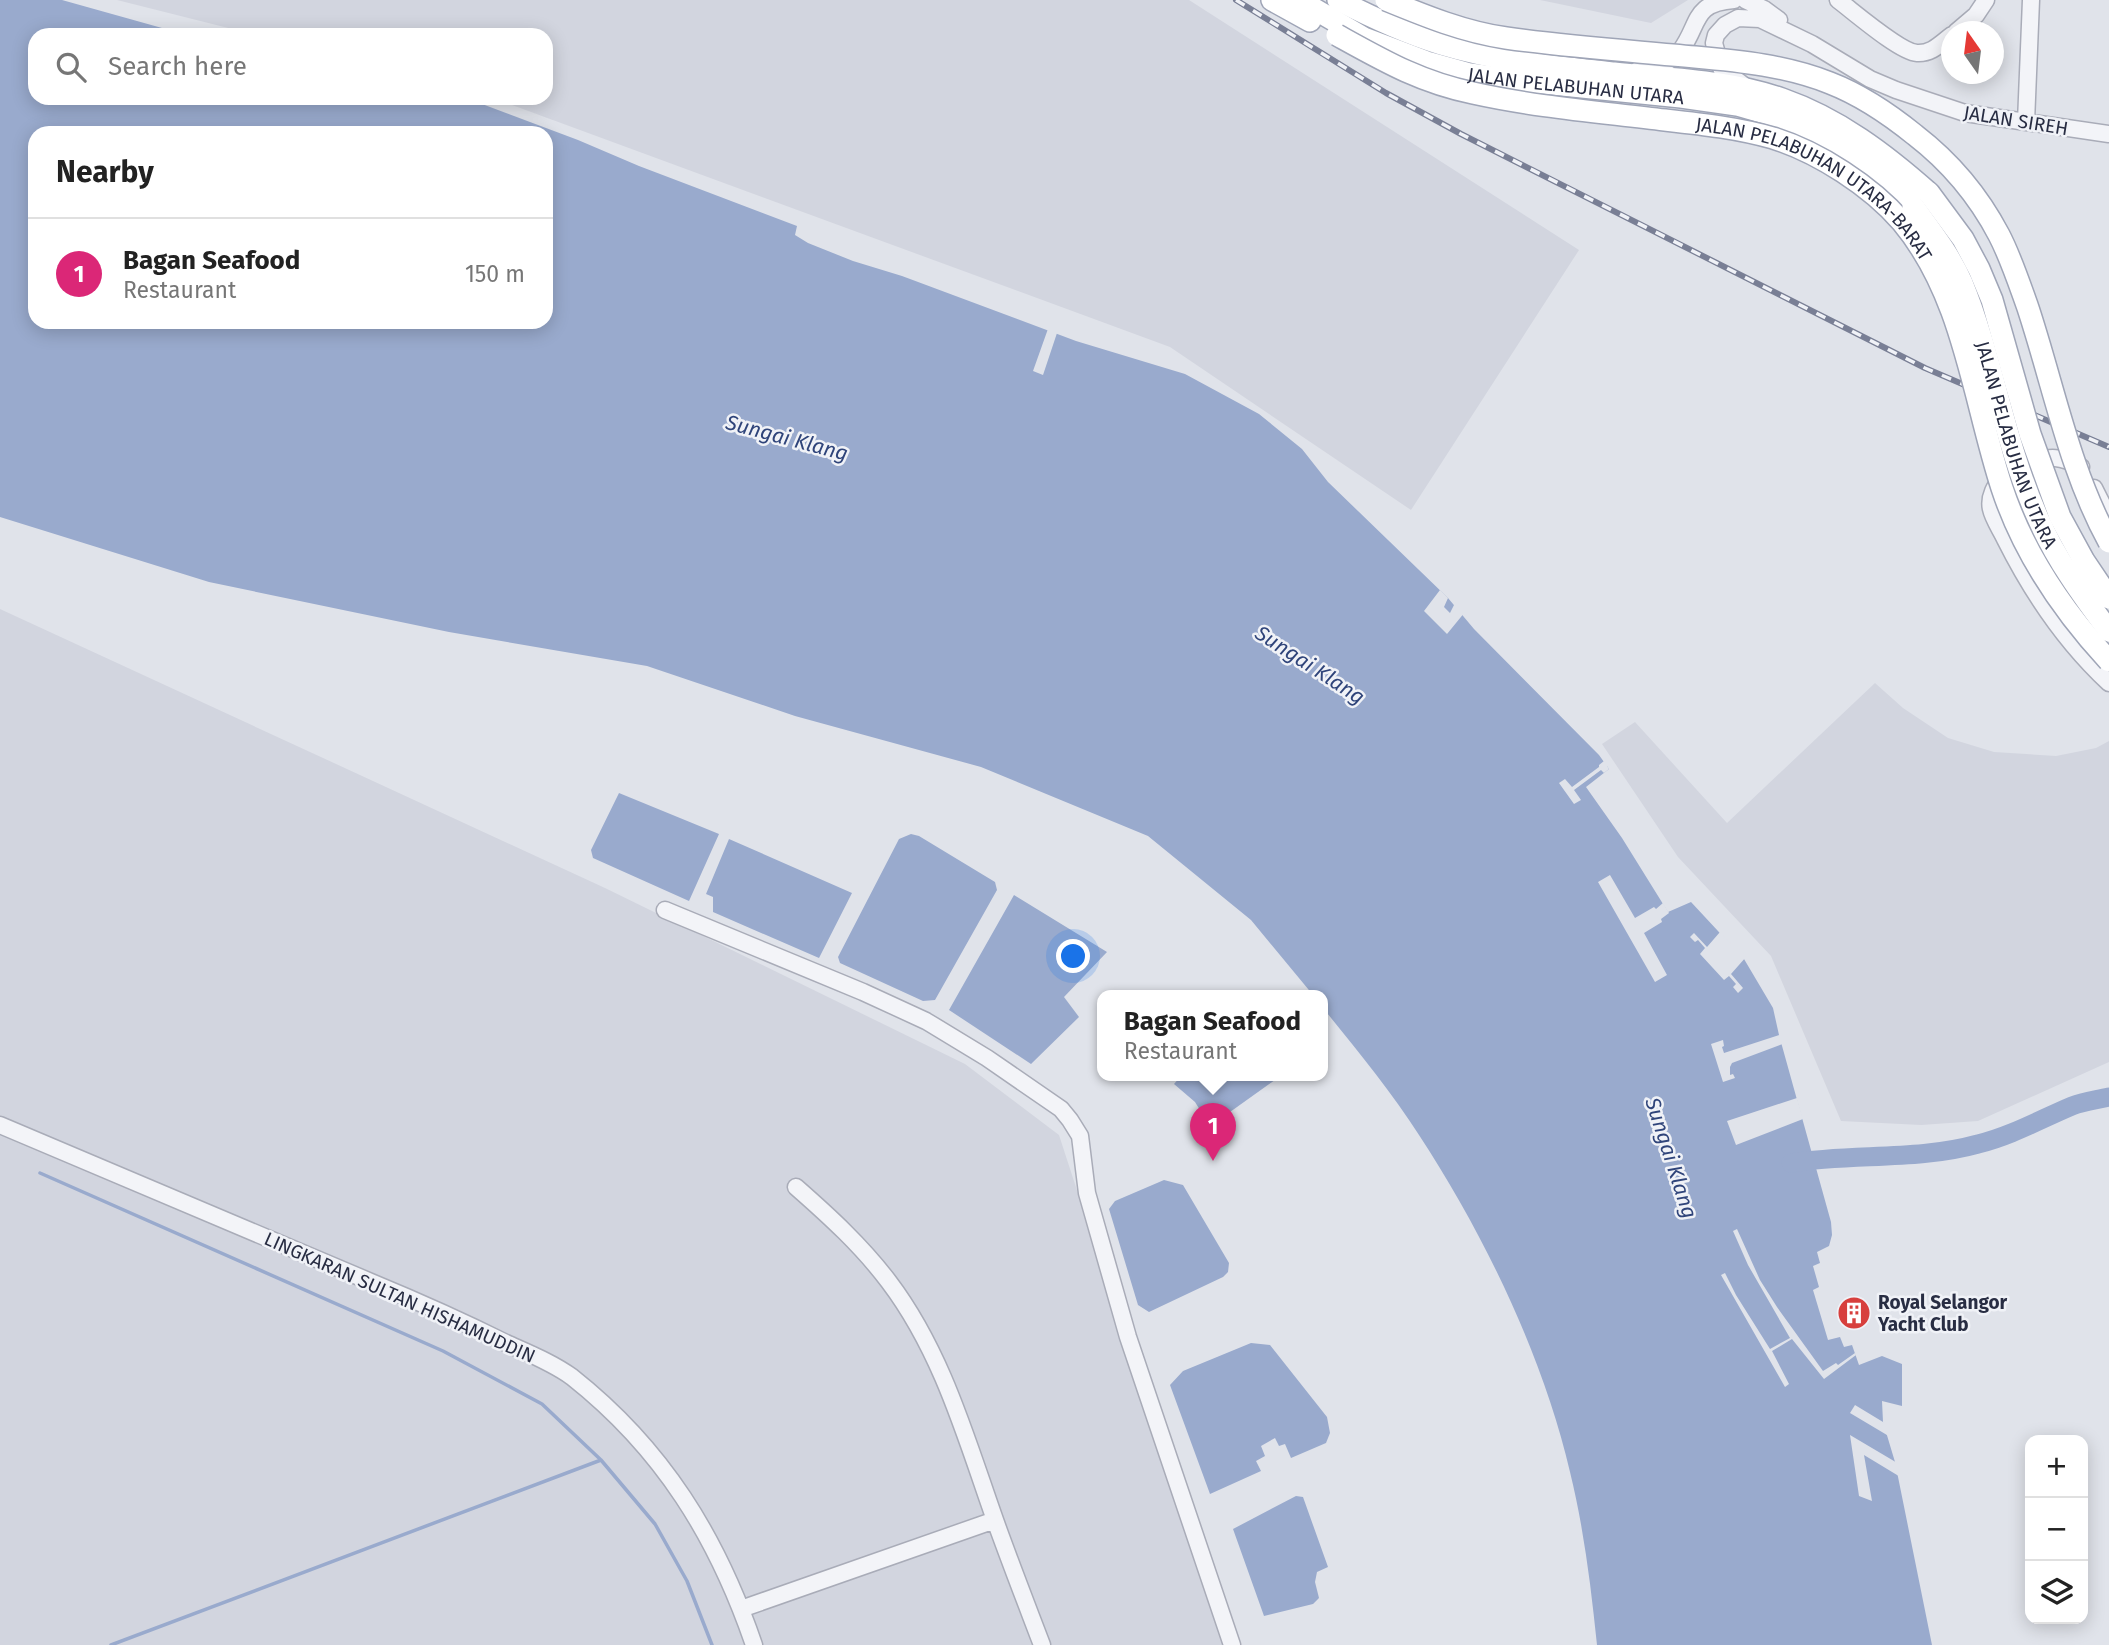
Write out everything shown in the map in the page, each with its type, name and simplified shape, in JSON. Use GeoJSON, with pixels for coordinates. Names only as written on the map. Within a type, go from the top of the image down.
{"type":"FeatureCollection","features":[{"type":"Feature","properties":{"kind":"main road","name":"JALAN PELABUHAN UTARA-BARAT"},"geometry":{"type":"LineString","coordinates":[[1272,0],[1391,65],[1428,82],[1541,106],[1713,125],[1774,138],[1822,158],[1861,184],[1901,221],[1927,259],[1948,303],[1961,341],[2002,489],[2020,531],[2072,617],[2109,661]]}},
{"type":"Feature","properties":{"kind":"main road","name":"JALAN PELABUHAN UTARA"},"geometry":{"type":"LineString","coordinates":[[1299,0],[1364,38],[1427,62],[1470,74],[1709,101],[1737,105],[1782,118],[1822,135],[1921,200],[1963,239],[1979,269],[1992,300],[2030,434],[2060,517],[2084,561],[2109,598]]}},
{"type":"Feature","properties":{"kind":"main road","name":"JALAN PELABUHAN UTARA"},"geometry":{"type":"LineString","coordinates":[[1338,0],[1367,15],[1441,44],[1502,58],[1749,89],[1810,110],[1890,158],[1921,200],[1961,282],[1978,329],[2019,469],[2038,519],[2071,580],[2109,631]]}},
{"type":"Feature","properties":{"kind":"main road"},"geometry":{"type":"LineString","coordinates":[[1386,0],[1460,28],[1505,38],[1738,61],[1790,71],[1829,83],[1893,117],[1957,172],[1982,203],[1999,236],[2013,264],[2074,461],[2109,542]]}},
{"type":"Feature","properties":{"kind":"street"},"geometry":{"type":"LineString","coordinates":[[1614,73],[1655,69],[1680,52],[1696,19],[1706,8],[1734,0]]}},
{"type":"Feature","properties":{"kind":"street"},"geometry":{"type":"LineString","coordinates":[[1745,0],[1764,9],[1812,44]]}},
{"type":"Feature","properties":{"kind":"street"},"geometry":{"type":"LineString","coordinates":[[1838,0],[1904,49],[1917,53],[1932,51],[1941,43]]}},
{"type":"Feature","properties":{"kind":"street"},"geometry":{"type":"LineString","coordinates":[[1969,21],[1986,0]]}},
{"type":"Feature","properties":{"kind":"street"},"geometry":{"type":"LineString","coordinates":[[2026,122],[2031,0]]}},
{"type":"Feature","properties":{"kind":"street"},"geometry":{"type":"LineString","coordinates":[[1749,89],[1721,68],[1714,51],[1716,35],[1725,25],[1738,18],[1760,19],[1812,44]]}},
{"type":"Feature","properties":{"kind":"street","name":"JALAN SIREH"},"geometry":{"type":"LineString","coordinates":[[1812,44],[1870,79],[1965,113],[2109,134]]}},
{"type":"Feature","properties":{"kind":"street"},"geometry":{"type":"LineString","coordinates":[[2109,518],[2084,468],[2054,456],[2006,471],[1992,492],[1990,508],[2015,558],[2054,621],[2095,671],[2109,683]]}},
{"type":"Feature","properties":{"kind":"street"},"geometry":{"type":"LineString","coordinates":[[665,910],[926,1021],[987,1058],[1061,1110],[1070,1120],[1080,1136],[1087,1193],[1128,1337],[1232,1645]]}},
{"type":"Feature","properties":{"kind":"street","name":"LINGKARAN SULTAN HISHAMUDDIN"},"geometry":{"type":"LineString","coordinates":[[0,1125],[430,1306],[569,1375],[628,1426],[677,1486],[698,1521],[741,1609],[754,1645]]}},
{"type":"Feature","properties":{"kind":"street"},"geometry":{"type":"LineString","coordinates":[[796,1187],[848,1236],[889,1282],[931,1350],[967,1435],[995,1520],[1042,1645]]}},
{"type":"Feature","properties":{"kind":"street"},"geometry":{"type":"LineString","coordinates":[[741,1609],[995,1520]]}},
{"type":"Feature","properties":{"kind":"shaded area"},"geometry":{"type":"Polygon","coordinates":[[[117,0],[1189,0],[1579,250],[1411,510],[1170,347],[512,105],[553,105],[553,28],[228,28],[117,0]]]}},
{"type":"Feature","properties":{"kind":"shaded area"},"geometry":{"type":"Polygon","coordinates":[[[1540,0],[1688,0],[1651,23],[1540,0]]]}},
{"type":"Feature","properties":{"kind":"shaded area"},"geometry":{"type":"Polygon","coordinates":[[[0,609],[605,888],[965,1064],[1059,1135],[1225,1645],[0,1645],[0,609]]]}},
{"type":"Feature","properties":{"kind":"shaded area"},"geometry":{"type":"Polygon","coordinates":[[[1875,683],[1903,708],[1948,738],[1994,752],[2056,756],[2096,748],[2109,741],[2109,1062],[1978,1121],[1921,1125],[1841,1121],[1771,956],[1678,857],[1602,744],[1635,722],[1727,823],[1875,683]]]}},
{"type":"Feature","properties":{"kind":"water","name":"Sungai Klang"},"geometry":{"type":"Polygon","coordinates":[[[0,0],[62,0],[162,28],[28,28],[28,105],[485,105],[541,126],[28,126],[28,329],[553,329],[553,131],[797,226],[795,235],[853,261],[902,276],[1076,341],[1185,374],[1259,414],[1302,449],[1328,482],[1448,598],[1474,629],[1599,755],[1609,769],[1586,787],[1622,838],[1668,912],[1691,902],[1744,959],[1773,1008],[1831,1222],[1829,1246],[1817,1252],[1820,1263],[1813,1266],[1819,1287],[1813,1290],[1828,1340],[1840,1337],[1844,1347],[1852,1345],[1859,1365],[1882,1356],[1902,1364],[1902,1406],[1882,1401],[1883,1422],[1895,1462],[1932,1645],[1597,1645],[1579,1515],[1558,1428],[1544,1384],[1509,1297],[1466,1213],[1408,1119],[1328,1014],[1328,990],[1309,990],[1251,920],[1148,836],[981,767],[795,716],[647,666],[449,632],[209,582],[0,517],[0,0]]]}},
{"type":"Feature","properties":{"kind":"water"},"geometry":{"type":"Polygon","coordinates":[[[619,793],[719,834],[689,901],[593,858],[591,850],[619,793]]]}},
{"type":"Feature","properties":{"kind":"water"},"geometry":{"type":"Polygon","coordinates":[[[911,834],[919,836],[995,882],[997,890],[935,1000],[923,1001],[840,963],[838,957],[899,839],[911,834]]]}},
{"type":"Feature","properties":{"kind":"water"},"geometry":{"type":"Polygon","coordinates":[[[729,839],[852,893],[819,958],[713,912],[713,897],[706,894],[729,839]]]}},
{"type":"Feature","properties":{"kind":"water"},"geometry":{"type":"Polygon","coordinates":[[[1014,895],[1107,952],[1064,997],[1079,1017],[1031,1064],[949,1010],[1014,895]]]}},
{"type":"Feature","properties":{"kind":"water"},"geometry":{"type":"Polygon","coordinates":[[[1177,1081],[1274,1081],[1216,1122],[1208,1123],[1195,1102],[1174,1084],[1177,1081]]]}},
{"type":"Feature","properties":{"kind":"water"},"geometry":{"type":"Polygon","coordinates":[[[1164,1180],[1183,1185],[1229,1263],[1228,1272],[1223,1277],[1149,1312],[1138,1305],[1109,1209],[1115,1201],[1164,1180]]]}},
{"type":"Feature","properties":{"kind":"water"},"geometry":{"type":"Polygon","coordinates":[[[1251,1343],[1270,1345],[1327,1417],[1330,1433],[1326,1443],[1291,1458],[1285,1444],[1279,1446],[1275,1438],[1261,1446],[1265,1456],[1256,1461],[1261,1471],[1210,1494],[1170,1385],[1183,1371],[1251,1343]]]}},
{"type":"Feature","properties":{"kind":"water"},"geometry":{"type":"Polygon","coordinates":[[[1296,1496],[1303,1497],[1328,1567],[1317,1572],[1315,1582],[1319,1598],[1313,1604],[1264,1616],[1233,1529],[1296,1496]]]}},
{"type":"Feature","properties":{"kind":"pier"},"geometry":{"type":"Polygon","coordinates":[[[1049,326],[1058,330],[1043,375],[1033,371],[1049,326]]]}},
{"type":"Feature","properties":{"kind":"pier"},"geometry":{"type":"Polygon","coordinates":[[[1440,590],[1448,598],[1444,607],[1450,613],[1457,604],[1465,612],[1447,634],[1424,611],[1440,590]]]}},
{"type":"Feature","properties":{"kind":"pier"},"geometry":{"type":"Polygon","coordinates":[[[1604,761],[1610,763],[1607,766],[1609,769],[1604,773],[1601,770],[1574,790],[1581,800],[1574,804],[1559,783],[1565,779],[1572,787],[1604,761]]]}},
{"type":"Feature","properties":{"kind":"pier"},"geometry":{"type":"Polygon","coordinates":[[[1610,875],[1635,918],[1663,903],[1669,913],[1661,919],[1662,922],[1644,933],[1667,975],[1655,982],[1598,882],[1610,875]]]}},
{"type":"Feature","properties":{"kind":"pier"},"geometry":{"type":"Polygon","coordinates":[[[1720,932],[1746,957],[1731,974],[1743,988],[1738,993],[1733,987],[1736,984],[1729,976],[1724,980],[1700,954],[1705,948],[1698,940],[1695,942],[1690,937],[1694,933],[1707,947],[1720,932]]]}},
{"type":"Feature","properties":{"kind":"pier"},"geometry":{"type":"Polygon","coordinates":[[[1782,1034],[1785,1043],[1732,1063],[1730,1075],[1733,1074],[1735,1078],[1723,1082],[1711,1044],[1723,1040],[1724,1053],[1782,1034]]]}},
{"type":"Feature","properties":{"kind":"pier"},"geometry":{"type":"Polygon","coordinates":[[[1797,1098],[1803,1119],[1736,1145],[1727,1121],[1797,1098]]]}},
{"type":"Feature","properties":{"kind":"pier"},"geometry":{"type":"Polygon","coordinates":[[[1737,1229],[1760,1280],[1823,1371],[1836,1363],[1838,1365],[1855,1353],[1856,1355],[1824,1379],[1792,1339],[1772,1351],[1789,1384],[1785,1387],[1721,1275],[1725,1273],[1770,1349],[1790,1338],[1748,1265],[1733,1231],[1737,1229]]]}},
{"type":"Feature","properties":{"kind":"pier"},"geometry":{"type":"Polygon","coordinates":[[[1855,1405],[1888,1425],[1892,1438],[1850,1413],[1855,1405]]]}},
{"type":"Feature","properties":{"kind":"pier"},"geometry":{"type":"Polygon","coordinates":[[[1850,1435],[1899,1464],[1902,1478],[1864,1455],[1872,1501],[1859,1496],[1850,1435]]]}},
{"type":"Feature","properties":{"kind":"waterway"},"geometry":{"type":"LineString","coordinates":[[1791,1163],[1955,1149],[2002,1137],[2077,1104],[2109,1097]]}},
{"type":"Feature","properties":{"kind":"waterway"},"geometry":{"type":"LineString","coordinates":[[40,1173],[443,1351],[542,1404],[601,1460],[655,1524],[687,1581],[712,1645]]}},
{"type":"Feature","properties":{"kind":"waterway"},"geometry":{"type":"LineString","coordinates":[[111,1645],[601,1460]]}},
{"type":"Feature","properties":{"kind":"railway"},"geometry":{"type":"LineString","coordinates":[[1236,0],[1386,93],[1461,134],[1925,368],[2109,447]]}},
{"type":"Feature","properties":{"kind":"place","name":"Bagan Seafood"},"geometry":{"type":"Point","coordinates":[1213,1161]}},
{"type":"Feature","properties":{"kind":"place","name":"Royal Selangor Yacht Club"},"geometry":{"type":"Point","coordinates":[1854,1313]}}]}
